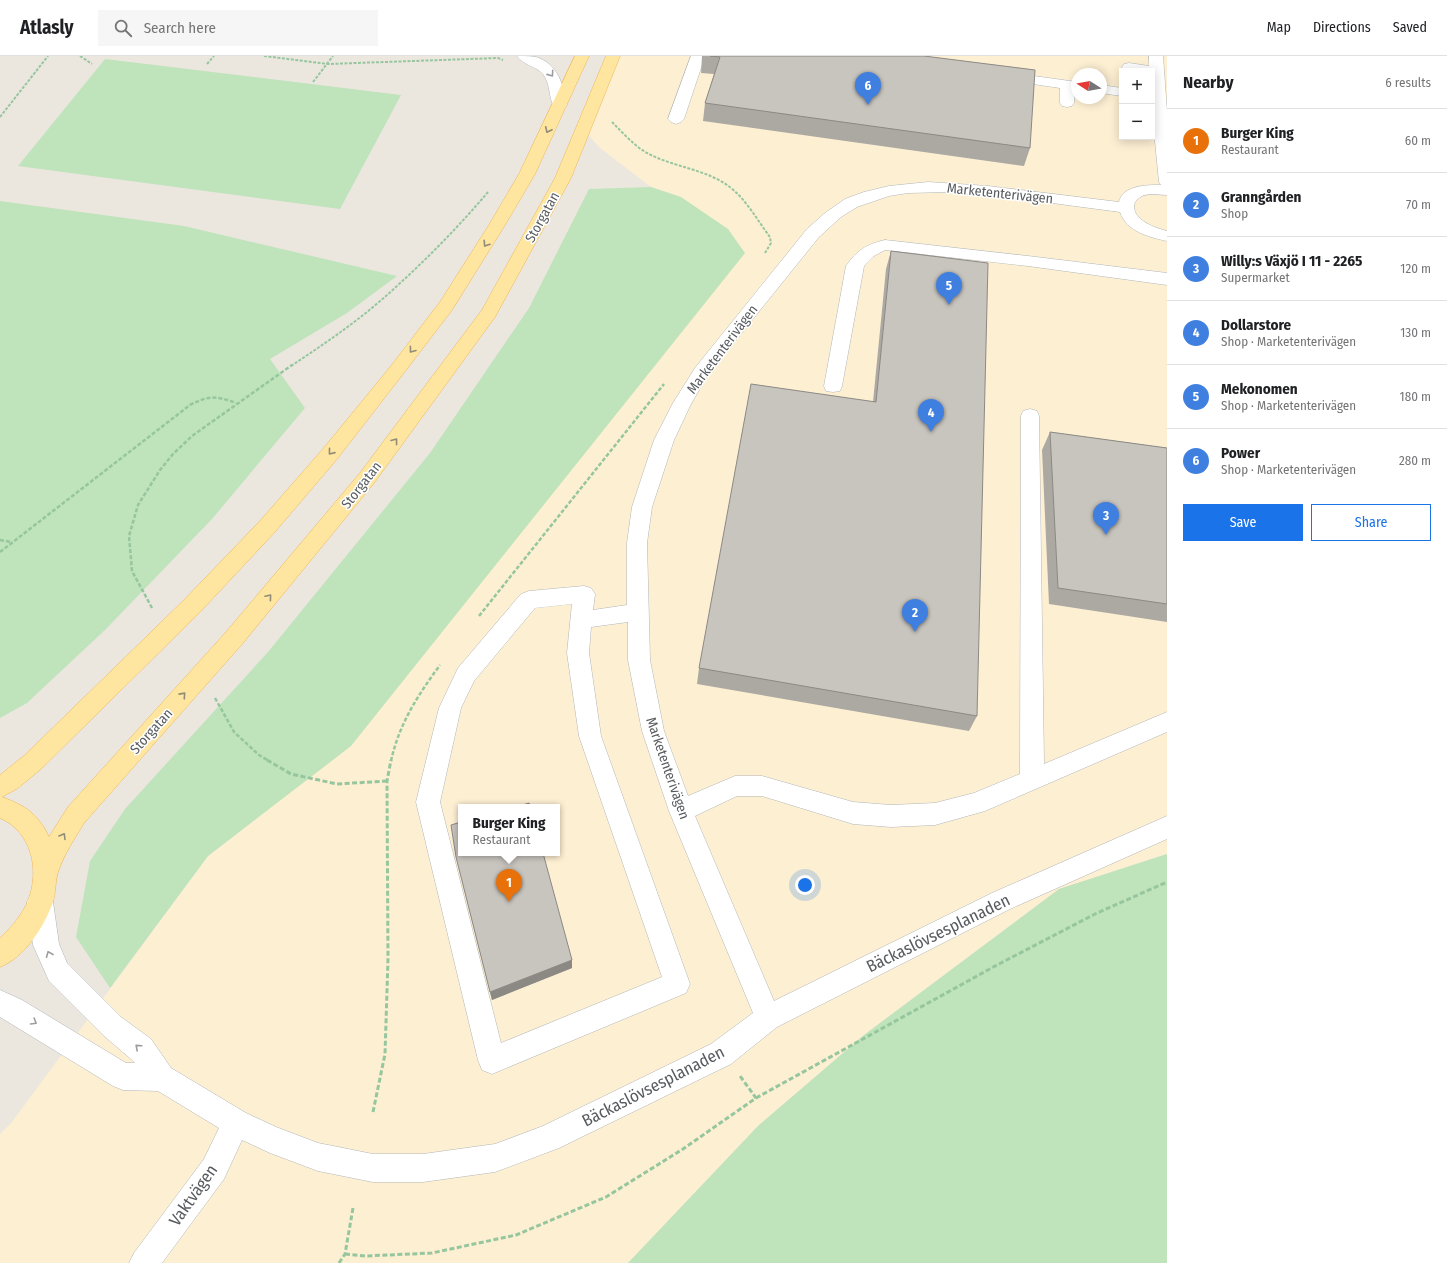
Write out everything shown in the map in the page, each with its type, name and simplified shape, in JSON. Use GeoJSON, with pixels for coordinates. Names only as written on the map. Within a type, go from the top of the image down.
{"type":"FeatureCollection","features":[{"type":"Feature","properties":{"kind":"main road"},"geometry":{"type":"LineString","coordinates":[[0,787],[10,781],[33,762],[192,606],[267,527],[330,454],[397,370],[446,306],[497,225],[527,174],[582,56]]}},
{"type":"Feature","properties":{"kind":"main road","name":"Storgatan"},"geometry":{"type":"LineString","coordinates":[[46,871],[60,841],[76,815],[235,637],[352,496],[489,313],[563,178],[613,56]]}},
{"type":"Feature","properties":{"kind":"main road"},"geometry":{"type":"LineString","coordinates":[[0,807],[20,816],[31,826],[39,839],[44,854],[46,871],[40,902],[30,921],[17,938],[0,955]]}},
{"type":"Feature","properties":{"kind":"street"},"geometry":{"type":"LineString","coordinates":[[524,56],[538,68],[550,71],[555,81],[560,105]]}},
{"type":"Feature","properties":{"kind":"street"},"geometry":{"type":"LineString","coordinates":[[676,119],[698,56]]}},
{"type":"Feature","properties":{"kind":"street"},"geometry":{"type":"LineString","coordinates":[[1129,68],[1157,63],[1159,102],[1167,182]]}},
{"type":"Feature","properties":{"kind":"street"},"geometry":{"type":"LineString","coordinates":[[994,75],[1071,85]]}},
{"type":"Feature","properties":{"kind":"street"},"geometry":{"type":"LineString","coordinates":[[1107,90],[1119,92]]}},
{"type":"Feature","properties":{"kind":"street"},"geometry":{"type":"LineString","coordinates":[[1067,104],[1071,91]]}},
{"type":"Feature","properties":{"kind":"street","name":"Marketenterivägen"},"geometry":{"type":"LineString","coordinates":[[768,1018],[681,811],[653,731],[639,660],[637,543],[642,507],[662,446],[676,415],[701,372],[813,233],[830,216],[852,203],[877,194],[900,189],[925,187],[965,188],[1125,208]]}},
{"type":"Feature","properties":{"kind":"street"},"geometry":{"type":"LineString","coordinates":[[1167,190],[1157,189],[1136,192],[1130,196],[1126,202],[1125,208],[1128,216],[1136,224],[1146,230],[1167,236]]}},
{"type":"Feature","properties":{"kind":"street"},"geometry":{"type":"LineString","coordinates":[[833,386],[855,266],[859,259],[876,247],[885,245],[971,254],[1167,279]]}},
{"type":"Feature","properties":{"kind":"street"},"geometry":{"type":"LineString","coordinates":[[1030,416],[1032,780]]}},
{"type":"Feature","properties":{"kind":"street"},"geometry":{"type":"LineString","coordinates":[[584,594],[582,620],[578,653],[590,736],[677,984],[492,1060],[428,802],[450,708],[466,675],[529,600],[584,594]]}},
{"type":"Feature","properties":{"kind":"street"},"geometry":{"type":"LineString","coordinates":[[582,620],[638,612]]}},
{"type":"Feature","properties":{"kind":"street"},"geometry":{"type":"LineString","coordinates":[[681,811],[735,786],[762,786],[853,813],[891,816],[935,814],[977,803],[1167,722]]}},
{"type":"Feature","properties":{"kind":"street","name":"Bäckaslövsesplanaden"},"geometry":{"type":"LineString","coordinates":[[162,1078],[236,1123],[270,1139],[318,1156],[373,1168],[423,1168],[495,1158],[549,1138],[721,1054],[768,1018],[1002,901],[1167,827]]}},
{"type":"Feature","properties":{"kind":"street"},"geometry":{"type":"LineString","coordinates":[[40,902],[46,945],[58,972],[112,1026],[141,1049],[162,1078]]}},
{"type":"Feature","properties":{"kind":"street"},"geometry":{"type":"LineString","coordinates":[[0,1003],[13,1009],[124,1076],[162,1078]]}},
{"type":"Feature","properties":{"kind":"street","name":"Vaktvägen"},"geometry":{"type":"LineString","coordinates":[[144,1263],[214,1169],[236,1123]]}},
{"type":"Feature","properties":{"kind":"path"},"geometry":{"type":"LineString","coordinates":[[0,117],[48,56]]}},
{"type":"Feature","properties":{"kind":"path"},"geometry":{"type":"LineString","coordinates":[[80,56],[92,64]]}},
{"type":"Feature","properties":{"kind":"path"},"geometry":{"type":"LineString","coordinates":[[208,64],[214,56]]}},
{"type":"Feature","properties":{"kind":"path"},"geometry":{"type":"LineString","coordinates":[[264,56],[328,64],[498,58],[538,68]]}},
{"type":"Feature","properties":{"kind":"path"},"geometry":{"type":"LineString","coordinates":[[313,82],[334,56]]}},
{"type":"Feature","properties":{"kind":"path"},"geometry":{"type":"LineString","coordinates":[[612,117],[612,123],[649,154],[727,184],[743,201],[770,237],[770,243],[763,255]]}},
{"type":"Feature","properties":{"kind":"path"},"geometry":{"type":"LineString","coordinates":[[153,612],[132,571],[129,536],[138,505],[160,470],[173,454],[192,436],[330,340],[379,302],[457,228],[491,188]]}},
{"type":"Feature","properties":{"kind":"path"},"geometry":{"type":"LineString","coordinates":[[476,620],[667,380]]}},
{"type":"Feature","properties":{"kind":"path"},"geometry":{"type":"LineString","coordinates":[[0,552],[190,406],[204,397],[220,397],[236,404]]}},
{"type":"Feature","properties":{"kind":"path"},"geometry":{"type":"LineString","coordinates":[[0,540],[13,542]]}},
{"type":"Feature","properties":{"kind":"path"},"geometry":{"type":"LineString","coordinates":[[373,1112],[385,1054],[388,959],[387,781],[402,724],[416,698],[441,663]]}},
{"type":"Feature","properties":{"kind":"path"},"geometry":{"type":"LineString","coordinates":[[213,696],[234,732],[259,756],[291,774],[337,784],[387,781]]}},
{"type":"Feature","properties":{"kind":"path"},"geometry":{"type":"LineString","coordinates":[[345,1254],[365,1256],[432,1253],[516,1235],[606,1197],[683,1149],[756,1098],[1004,962],[1095,914],[1167,882]]}},
{"type":"Feature","properties":{"kind":"path"},"geometry":{"type":"LineString","coordinates":[[721,1054],[756,1098]]}},
{"type":"Feature","properties":{"kind":"path"},"geometry":{"type":"LineString","coordinates":[[339,1263],[345,1254],[352,1208]]}},
{"type":"Feature","properties":{"kind":"shaded area"},"geometry":{"type":"Polygon","coordinates":[[[613,56],[1167,56],[1167,854],[1059,889],[864,1035],[758,1126],[628,1263],[0,1263],[0,1134],[12,1122],[208,856],[339,755],[681,197],[651,187],[600,148],[584,130],[613,56]]]}},
{"type":"Feature","properties":{"kind":"green space"},"geometry":{"type":"Polygon","coordinates":[[[105,59],[401,95],[340,209],[18,166],[105,59]]]}},
{"type":"Feature","properties":{"kind":"green space"},"geometry":{"type":"Polygon","coordinates":[[[651,187],[681,197],[728,229],[745,253],[351,746],[208,856],[110,988],[76,937],[90,861],[125,809],[268,652],[430,453],[529,308],[589,189],[651,187]]]}},
{"type":"Feature","properties":{"kind":"green space"},"geometry":{"type":"Polygon","coordinates":[[[0,201],[184,226],[397,276],[347,313],[270,359],[305,408],[212,519],[105,630],[27,703],[0,718],[0,201]]]}},
{"type":"Feature","properties":{"kind":"green space"},"geometry":{"type":"Polygon","coordinates":[[[1167,854],[1167,1263],[628,1263],[758,1126],[864,1035],[1059,889],[1167,854]]]}},
{"type":"Feature","properties":{"kind":"building"},"geometry":{"type":"Polygon","coordinates":[[[710,56],[924,56],[1035,70],[1030,148],[705,103],[720,57],[710,56]]]}},
{"type":"Feature","properties":{"kind":"building"},"geometry":{"type":"Polygon","coordinates":[[[891,251],[988,263],[977,716],[699,668],[751,384],[876,402],[891,251]]]}},
{"type":"Feature","properties":{"kind":"building"},"geometry":{"type":"Polygon","coordinates":[[[1050,432],[1167,448],[1167,604],[1058,588],[1050,432]]]}},
{"type":"Feature","properties":{"kind":"building"},"geometry":{"type":"Polygon","coordinates":[[[458,823],[458,856],[544,856],[572,960],[490,992],[456,857],[451,825],[458,823]]]}},
{"type":"Feature","properties":{"kind":"place","name":"Power"},"geometry":{"type":"Point","coordinates":[868,105]}},
{"type":"Feature","properties":{"kind":"place","name":"Mekonomen"},"geometry":{"type":"Point","coordinates":[949,305]}},
{"type":"Feature","properties":{"kind":"place","name":"Dollarstore"},"geometry":{"type":"Point","coordinates":[931,432]}},
{"type":"Feature","properties":{"kind":"place","name":"Willy:s Växjö I 11 - 2265"},"geometry":{"type":"Point","coordinates":[1106,535]}},
{"type":"Feature","properties":{"kind":"place","name":"Granngården"},"geometry":{"type":"Point","coordinates":[915,632]}},
{"type":"Feature","properties":{"kind":"place","name":"Burger King"},"geometry":{"type":"Point","coordinates":[509,902]}}]}
